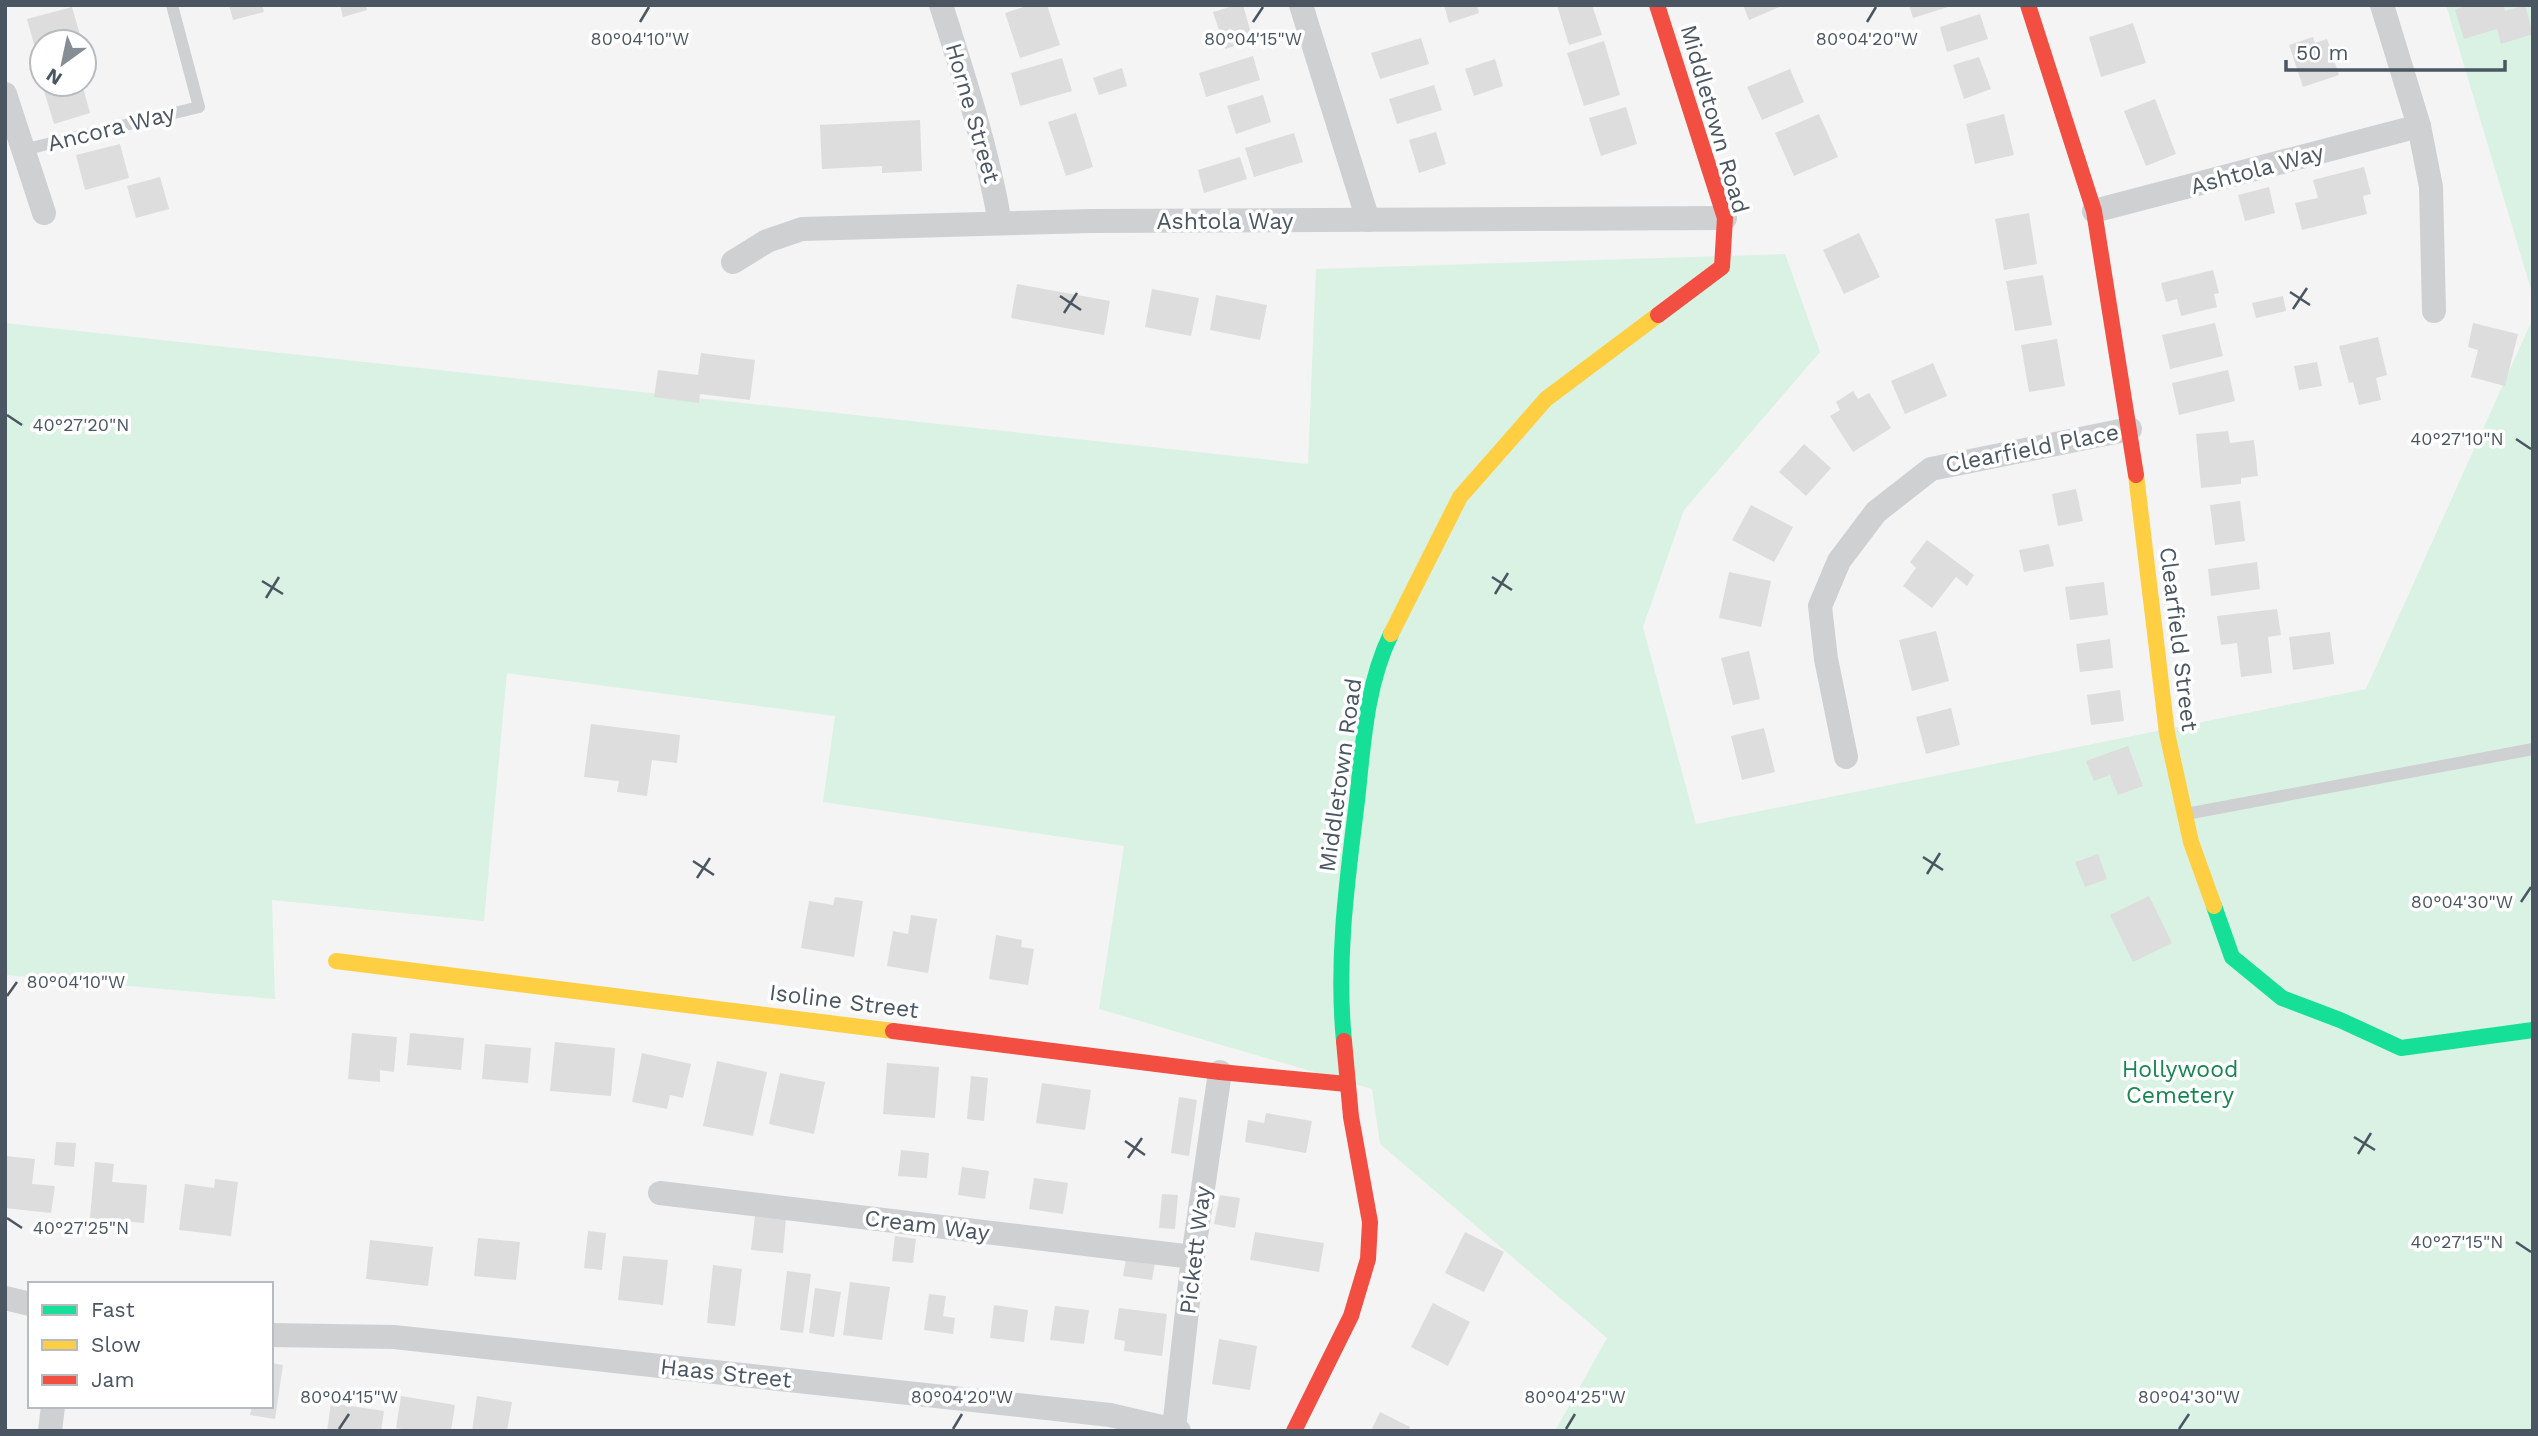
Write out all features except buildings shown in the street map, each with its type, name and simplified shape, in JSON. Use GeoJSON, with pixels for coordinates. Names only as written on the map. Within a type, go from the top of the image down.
{"type":"FeatureCollection","features":[{"type":"Feature","properties":{"kind":"street","name":"Horne Street"},"geometry":{"type":"LineString","coordinates":[[941,5],[969,93],[993,182],[1000,223]]}},
{"type":"Feature","properties":{"kind":"street"},"geometry":{"type":"LineString","coordinates":[[1301,5],[1368,220]]}},
{"type":"Feature","properties":{"kind":"street","name":"Middletown Road"},"geometry":{"type":"LineString","coordinates":[[1294,1431],[1351,1316],[1368,1259],[1370,1222],[1347,1084],[1341,1009],[1342,926],[1367,715],[1382,653],[1460,497],[1546,399],[1722,267],[1725,218],[1657,5]]}},
{"type":"Feature","properties":{"kind":"street","name":"Clearfield Street"},"geometry":{"type":"LineString","coordinates":[[2028,5],[2094,211],[2130,429],[2167,733],[2191,842],[2232,957],[2283,998],[2340,1020],[2400,1048],[2533,1030]]}},
{"type":"Feature","properties":{"kind":"street"},"geometry":{"type":"LineString","coordinates":[[2382,5],[2419,126],[2431,187],[2434,311]]}},
{"type":"Feature","properties":{"kind":"street"},"geometry":{"type":"LineString","coordinates":[[5,94],[44,214]]}},
{"type":"Feature","properties":{"kind":"street","name":"Ashtola Way"},"geometry":{"type":"LineString","coordinates":[[2094,211],[2419,126]]}},
{"type":"Feature","properties":{"kind":"street","name":"Ashtola Way"},"geometry":{"type":"LineString","coordinates":[[733,262],[767,241],[802,229],[1000,223],[1725,218]]}},
{"type":"Feature","properties":{"kind":"street","name":"Clearfield Place"},"geometry":{"type":"LineString","coordinates":[[1846,757],[1826,659],[1820,606],[1839,561],[1876,512],[1931,469],[2130,429]]}},
{"type":"Feature","properties":{"kind":"street","name":"Isoline Street"},"geometry":{"type":"LineString","coordinates":[[336,961],[1220,1072],[1347,1084]]}},
{"type":"Feature","properties":{"kind":"street","name":"Pickett Way"},"geometry":{"type":"LineString","coordinates":[[1176,1430],[1193,1257],[1220,1072]]}},
{"type":"Feature","properties":{"kind":"street","name":"Cream Way"},"geometry":{"type":"LineString","coordinates":[[660,1193],[1193,1257]]}},
{"type":"Feature","properties":{"kind":"street"},"geometry":{"type":"LineString","coordinates":[[5,1298],[28,1304]]}},
{"type":"Feature","properties":{"kind":"street","name":"Haas Street"},"geometry":{"type":"LineString","coordinates":[[273,1335],[394,1337],[1176,1430]]}},
{"type":"Feature","properties":{"kind":"street"},"geometry":{"type":"LineString","coordinates":[[50,1431],[53,1408]]}},
{"type":"Feature","properties":{"kind":"lane","name":"Ancora Way"},"geometry":{"type":"LineString","coordinates":[[23,150],[199,107],[172,5]]}},
{"type":"Feature","properties":{"kind":"lane"},"geometry":{"type":"LineString","coordinates":[[2185,815],[2533,749]]}},
{"type":"Feature","properties":{"kind":"green space"},"geometry":{"type":"Polygon","coordinates":[[[2446,5],[2533,5],[2533,296],[2446,5]]]}},
{"type":"Feature","properties":{"kind":"green space","name":"Hollywood Cemetery"},"geometry":{"type":"Polygon","coordinates":[[[1785,254],[1820,352],[1684,510],[1643,627],[1696,824],[2366,689],[2533,318],[2533,1431],[1555,1431],[1607,1338],[1380,1144],[1372,1089],[1099,1009],[1124,846],[823,802],[835,716],[507,673],[484,921],[272,900],[275,999],[5,975],[5,323],[1308,464],[1316,269],[1785,254]]]}},
{"type":"Feature","properties":{"kind":"traffic: fast"},"geometry":{"type":"LineString","coordinates":[[1344,1041],[1342,951],[1364,737],[1376,674],[1391,634]]}},
{"type":"Feature","properties":{"kind":"traffic: fast"},"geometry":{"type":"LineString","coordinates":[[2214,906],[2232,957],[2282,998],[2340,1020],[2401,1048],[2533,1030]]}},
{"type":"Feature","properties":{"kind":"traffic: slow"},"geometry":{"type":"LineString","coordinates":[[1391,634],[1460,497],[1546,399],[1658,315]]}},
{"type":"Feature","properties":{"kind":"traffic: slow"},"geometry":{"type":"LineString","coordinates":[[2136,475],[2167,733],[2191,842],[2214,906]]}},
{"type":"Feature","properties":{"kind":"traffic: slow"},"geometry":{"type":"LineString","coordinates":[[336,961],[893,1031]]}},
{"type":"Feature","properties":{"kind":"traffic: jam"},"geometry":{"type":"LineString","coordinates":[[1657,5],[1725,218],[1722,267],[1658,315]]}},
{"type":"Feature","properties":{"kind":"traffic: jam"},"geometry":{"type":"LineString","coordinates":[[2028,5],[2094,211],[2136,475]]}},
{"type":"Feature","properties":{"kind":"traffic: jam"},"geometry":{"type":"LineString","coordinates":[[893,1031],[1220,1072],[1347,1084]]}},
{"type":"Feature","properties":{"kind":"traffic: jam"},"geometry":{"type":"LineString","coordinates":[[1294,1431],[1351,1316],[1368,1259],[1370,1222],[1351,1117],[1344,1041]]}}]}
